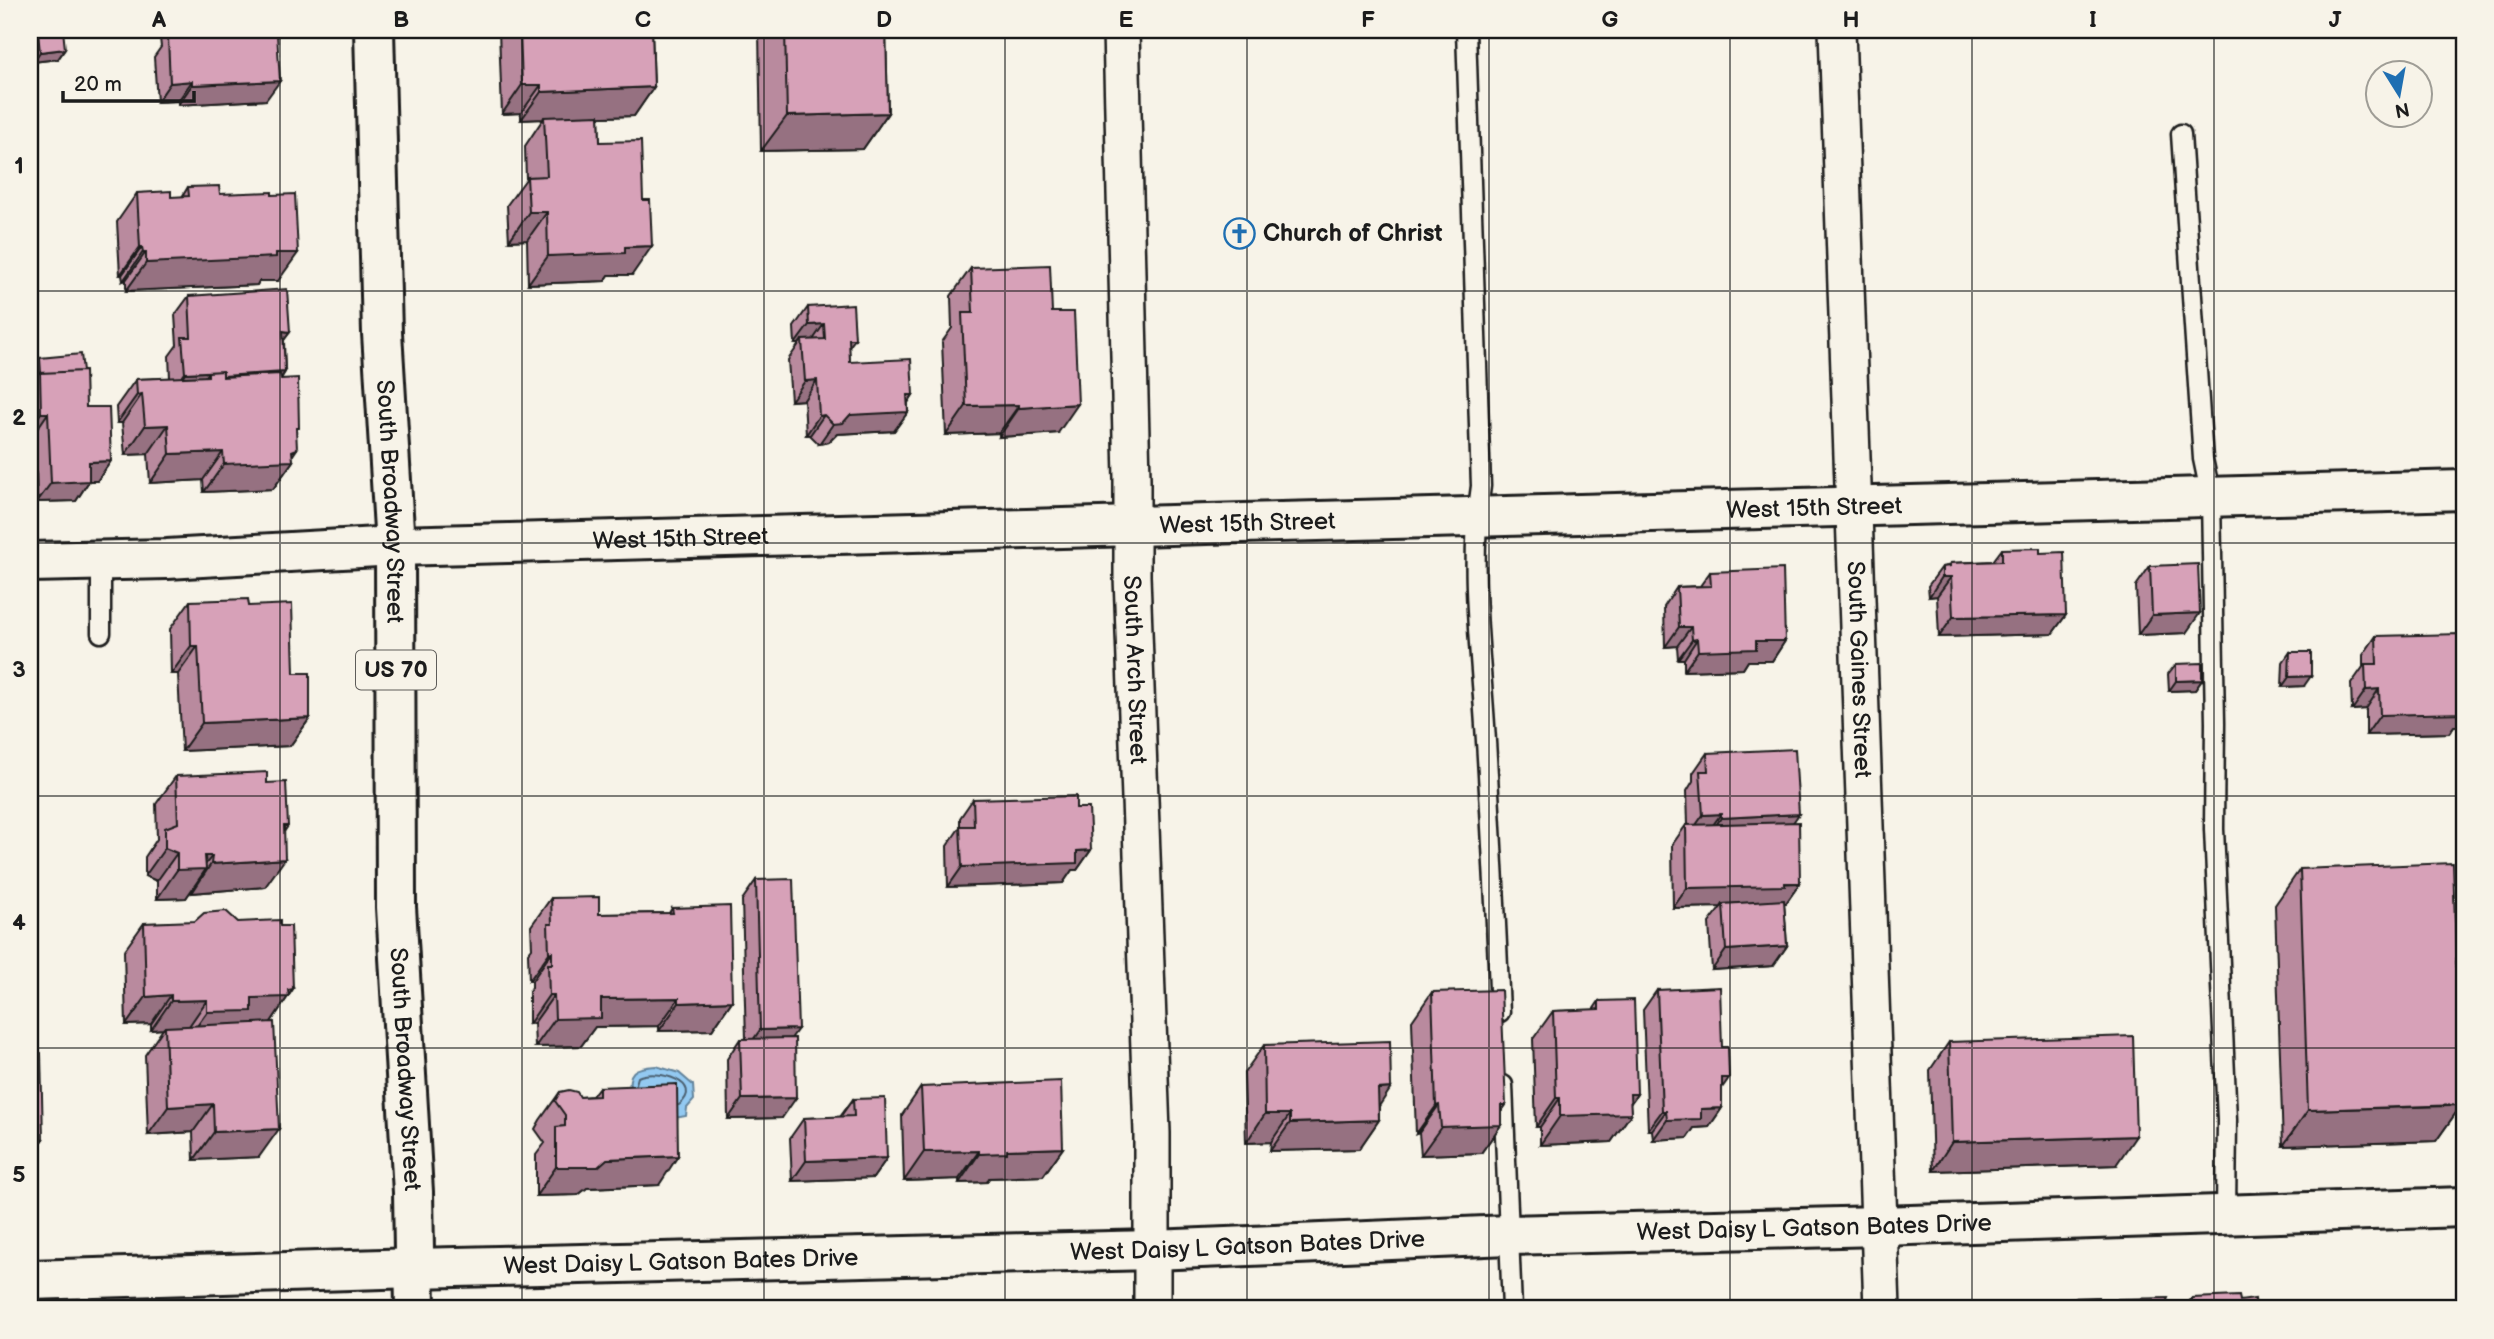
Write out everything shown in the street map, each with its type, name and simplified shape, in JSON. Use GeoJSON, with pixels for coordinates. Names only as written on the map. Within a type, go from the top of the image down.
{"type":"FeatureCollection","features":[{"type":"Feature","properties":{"kind":"street","name":"South Broadway Street"},"geometry":{"type":"LineString","coordinates":[[374,30],[382,333],[395,546],[396,907],[415,1309]]}},
{"type":"Feature","properties":{"kind":"street","name":"South Arch Street"},"geometry":{"type":"LineString","coordinates":[[1121,30],[1132,525],[1152,1120],[1152,1309]]}},
{"type":"Feature","properties":{"kind":"street","name":"South Gaines Street"},"geometry":{"type":"LineString","coordinates":[[1837,30],[1882,1309]]}},
{"type":"Feature","properties":{"kind":"street","name":"West 15th Street"},"geometry":{"type":"LineString","coordinates":[[30,562],[167,559],[395,546],[2464,490]]}},
{"type":"Feature","properties":{"kind":"street","name":"West Daisy L Gatson Bates Drive"},"geometry":{"type":"LineString","coordinates":[[30,1280],[1153,1250],[1509,1235],[2464,1207]]}},
{"type":"Feature","properties":{"kind":"lane"},"geometry":{"type":"LineString","coordinates":[[1466,30],[1481,477],[1476,516],[1475,570],[1491,819],[1500,1023]]}},
{"type":"Feature","properties":{"kind":"lane"},"geometry":{"type":"LineString","coordinates":[[2181,134],[2203,459],[2211,497],[2214,829],[2227,1120],[2226,1214]]}},
{"type":"Feature","properties":{"kind":"lane"},"geometry":{"type":"LineString","coordinates":[[101,560],[101,633]]}},
{"type":"Feature","properties":{"kind":"lane"},"geometry":{"type":"LineString","coordinates":[[1502,1063],[1512,1309]]}},
{"type":"Feature","properties":{"kind":"water"},"geometry":{"type":"Polygon","coordinates":[[[656,1066],[679,1073],[693,1085],[694,1100],[687,1108],[686,1116],[675,1118],[630,1094],[631,1075],[637,1069],[656,1066]]]}},
{"type":"Feature","properties":{"kind":"building"},"geometry":{"type":"Polygon","coordinates":[[[63,30],[65,49],[40,52],[38,33],[63,30]]]}},
{"type":"Feature","properties":{"kind":"building"},"geometry":{"type":"Polygon","coordinates":[[[175,30],[261,30],[261,35],[277,34],[280,81],[192,85],[192,81],[170,83],[168,37],[175,37],[175,30]]]}},
{"type":"Feature","properties":{"kind":"building"},"geometry":{"type":"Polygon","coordinates":[[[520,30],[652,30],[654,87],[541,92],[541,85],[522,85],[520,30]]]}},
{"type":"Feature","properties":{"kind":"building"},"geometry":{"type":"Polygon","coordinates":[[[785,30],[886,30],[888,113],[787,116],[785,30]]]}},
{"type":"Feature","properties":{"kind":"building"},"geometry":{"type":"Polygon","coordinates":[[[599,115],[600,142],[641,141],[643,200],[650,200],[652,246],[625,247],[625,253],[548,256],[547,212],[529,212],[527,177],[547,176],[544,117],[599,115]]]}},
{"type":"Feature","properties":{"kind":"building"},"geometry":{"type":"Polygon","coordinates":[[[219,186],[220,194],[295,194],[298,253],[276,253],[276,257],[146,263],[146,252],[140,247],[137,193],[171,191],[171,197],[189,196],[188,187],[219,186]]]}},
{"type":"Feature","properties":{"kind":"building"},"geometry":{"type":"Polygon","coordinates":[[[1050,265],[1052,312],[1074,312],[1078,404],[1019,408],[1019,405],[966,406],[962,313],[973,313],[971,268],[1050,265]]]}},
{"type":"Feature","properties":{"kind":"building"},"geometry":{"type":"Polygon","coordinates":[[[287,289],[290,332],[283,331],[285,372],[223,376],[223,371],[185,373],[182,337],[191,337],[189,296],[287,289]]]}},
{"type":"Feature","properties":{"kind":"building"},"geometry":{"type":"Polygon","coordinates":[[[853,304],[855,339],[849,339],[850,362],[911,359],[913,395],[907,395],[908,412],[850,415],[843,423],[833,424],[824,415],[819,416],[817,380],[805,381],[802,340],[825,339],[824,324],[809,325],[808,307],[853,304]]]}},
{"type":"Feature","properties":{"kind":"building"},"geometry":{"type":"Polygon","coordinates":[[[81,354],[83,371],[41,373],[40,358],[81,354]]]}},
{"type":"Feature","properties":{"kind":"building"},"geometry":{"type":"Polygon","coordinates":[[[85,371],[86,407],[109,407],[111,461],[89,462],[89,481],[51,483],[48,413],[41,413],[40,373],[85,371]]]}},
{"type":"Feature","properties":{"kind":"building"},"geometry":{"type":"Polygon","coordinates":[[[223,371],[223,377],[280,374],[281,379],[298,378],[299,428],[296,428],[297,449],[292,451],[293,461],[224,464],[223,452],[170,454],[168,425],[145,426],[142,394],[137,395],[136,379],[208,376],[208,372],[223,371]]]}},
{"type":"Feature","properties":{"kind":"building"},"geometry":{"type":"Polygon","coordinates":[[[2040,548],[2040,553],[2064,552],[2066,615],[1953,617],[1951,577],[1942,577],[1942,567],[1950,566],[1950,563],[2002,561],[2002,549],[2040,548]]]}},
{"type":"Feature","properties":{"kind":"building"},"geometry":{"type":"Polygon","coordinates":[[[2198,564],[2200,613],[2152,615],[2150,566],[2198,564]]]}},
{"type":"Feature","properties":{"kind":"building"},"geometry":{"type":"Polygon","coordinates":[[[1783,569],[1785,641],[1756,641],[1756,649],[1698,651],[1697,639],[1692,640],[1691,627],[1679,627],[1677,587],[1711,586],[1710,572],[1783,569]]]}},
{"type":"Feature","properties":{"kind":"building"},"geometry":{"type":"Polygon","coordinates":[[[248,599],[249,606],[292,604],[294,673],[310,673],[310,718],[202,723],[198,646],[191,646],[190,601],[248,599]]]}},
{"type":"Feature","properties":{"kind":"building"},"geometry":{"type":"Polygon","coordinates":[[[2461,634],[2464,643],[2463,713],[2380,715],[2379,689],[2366,690],[2365,664],[2377,664],[2376,636],[2461,634]]]}},
{"type":"Feature","properties":{"kind":"building"},"geometry":{"type":"Polygon","coordinates":[[[2290,652],[2311,652],[2311,676],[2289,677],[2290,652]]]}},
{"type":"Feature","properties":{"kind":"building"},"geometry":{"type":"Polygon","coordinates":[[[2202,663],[2202,680],[2176,681],[2176,664],[2202,663]]]}},
{"type":"Feature","properties":{"kind":"building"},"geometry":{"type":"Polygon","coordinates":[[[1795,749],[1799,814],[1721,818],[1721,814],[1703,815],[1700,771],[1708,771],[1707,753],[1795,749]]]}},
{"type":"Feature","properties":{"kind":"building"},"geometry":{"type":"Polygon","coordinates":[[[267,772],[267,783],[286,782],[288,826],[284,826],[285,859],[211,864],[212,856],[205,856],[206,869],[177,870],[177,853],[165,848],[165,828],[178,823],[176,776],[267,772]]]}},
{"type":"Feature","properties":{"kind":"building"},"geometry":{"type":"Polygon","coordinates":[[[1076,796],[1076,808],[1089,808],[1091,850],[1077,851],[1077,863],[962,867],[960,826],[974,826],[973,799],[1076,796]]]}},
{"type":"Feature","properties":{"kind":"building"},"geometry":{"type":"Polygon","coordinates":[[[1799,822],[1800,883],[1785,883],[1785,886],[1687,888],[1686,825],[1799,822]]]}},
{"type":"Feature","properties":{"kind":"building"},"geometry":{"type":"Polygon","coordinates":[[[2453,863],[2461,1105],[2308,1110],[2300,869],[2453,863]]]}},
{"type":"Feature","properties":{"kind":"building"},"geometry":{"type":"Polygon","coordinates":[[[793,879],[798,1029],[760,1030],[756,880],[793,879]]]}},
{"type":"Feature","properties":{"kind":"building"},"geometry":{"type":"Polygon","coordinates":[[[599,897],[599,914],[673,913],[672,908],[730,906],[732,1001],[679,1003],[679,998],[601,999],[601,1018],[555,1019],[554,995],[549,995],[548,964],[552,964],[552,952],[549,953],[548,924],[552,924],[551,898],[599,897]]]}},
{"type":"Feature","properties":{"kind":"building"},"geometry":{"type":"Polygon","coordinates":[[[1784,900],[1787,946],[1726,950],[1723,904],[1784,900]]]}},
{"type":"Feature","properties":{"kind":"building"},"geometry":{"type":"Polygon","coordinates":[[[226,911],[238,922],[280,920],[280,926],[291,926],[293,989],[288,990],[289,997],[252,998],[252,1011],[207,1012],[207,1000],[171,1001],[171,995],[146,997],[144,923],[195,921],[204,913],[226,911]]]}},
{"type":"Feature","properties":{"kind":"building"},"geometry":{"type":"Polygon","coordinates":[[[2457,983],[2464,983],[2464,1088],[2462,1088],[2457,983]]]}},
{"type":"Feature","properties":{"kind":"building"},"geometry":{"type":"Polygon","coordinates":[[[1720,987],[1722,1047],[1728,1047],[1729,1078],[1722,1078],[1722,1108],[1701,1109],[1701,1119],[1667,1120],[1666,1111],[1662,1111],[1657,990],[1720,987]]]}},
{"type":"Feature","properties":{"kind":"building"},"geometry":{"type":"Polygon","coordinates":[[[1501,990],[1506,1105],[1501,1105],[1501,1125],[1441,1127],[1439,1105],[1436,1106],[1432,992],[1501,990]]]}},
{"type":"Feature","properties":{"kind":"building"},"geometry":{"type":"Polygon","coordinates":[[[1634,1000],[1637,1094],[1630,1094],[1631,1114],[1560,1116],[1560,1098],[1556,1098],[1553,1011],[1599,1009],[1599,1001],[1634,1000]]]}},
{"type":"Feature","properties":{"kind":"building"},"geometry":{"type":"Polygon","coordinates":[[[274,1022],[279,1129],[214,1132],[213,1104],[168,1107],[165,1027],[274,1022]]]}},
{"type":"Feature","properties":{"kind":"building"},"geometry":{"type":"Polygon","coordinates":[[[2133,1036],[2136,1136],[1952,1142],[1949,1042],[2133,1036]]]}},
{"type":"Feature","properties":{"kind":"building"},"geometry":{"type":"Polygon","coordinates":[[[795,1038],[796,1098],[742,1099],[740,1039],[795,1038]]]}},
{"type":"Feature","properties":{"kind":"building"},"geometry":{"type":"Polygon","coordinates":[[[1390,1041],[1391,1088],[1378,1089],[1379,1120],[1290,1123],[1290,1114],[1265,1114],[1264,1045],[1390,1041]]]}},
{"type":"Feature","properties":{"kind":"building"},"geometry":{"type":"Polygon","coordinates":[[[41,1053],[43,1139],[30,1139],[30,1054],[41,1053]]]}},
{"type":"Feature","properties":{"kind":"building"},"geometry":{"type":"Polygon","coordinates":[[[1061,1081],[1063,1148],[979,1154],[979,1151],[924,1152],[921,1087],[1061,1081]]]}},
{"type":"Feature","properties":{"kind":"building"},"geometry":{"type":"Polygon","coordinates":[[[677,1084],[678,1156],[607,1159],[598,1167],[556,1167],[556,1127],[565,1126],[565,1115],[555,1101],[560,1092],[577,1092],[580,1097],[599,1096],[599,1087],[677,1084]]]}},
{"type":"Feature","properties":{"kind":"building"},"geometry":{"type":"Polygon","coordinates":[[[885,1098],[887,1158],[806,1161],[804,1118],[854,1116],[853,1099],[885,1098]]]}},
{"type":"Feature","properties":{"kind":"building"},"geometry":{"type":"Polygon","coordinates":[[[2239,1296],[2240,1301],[2255,1299],[2256,1309],[2070,1309],[2070,1298],[2098,1297],[2098,1304],[2118,1305],[2118,1299],[2168,1298],[2166,1303],[2192,1303],[2192,1298],[2239,1296]]]}},
{"type":"Feature","properties":{"kind":"place","name":"Church of Christ"},"geometry":{"type":"Point","coordinates":[1240,233]}}]}
